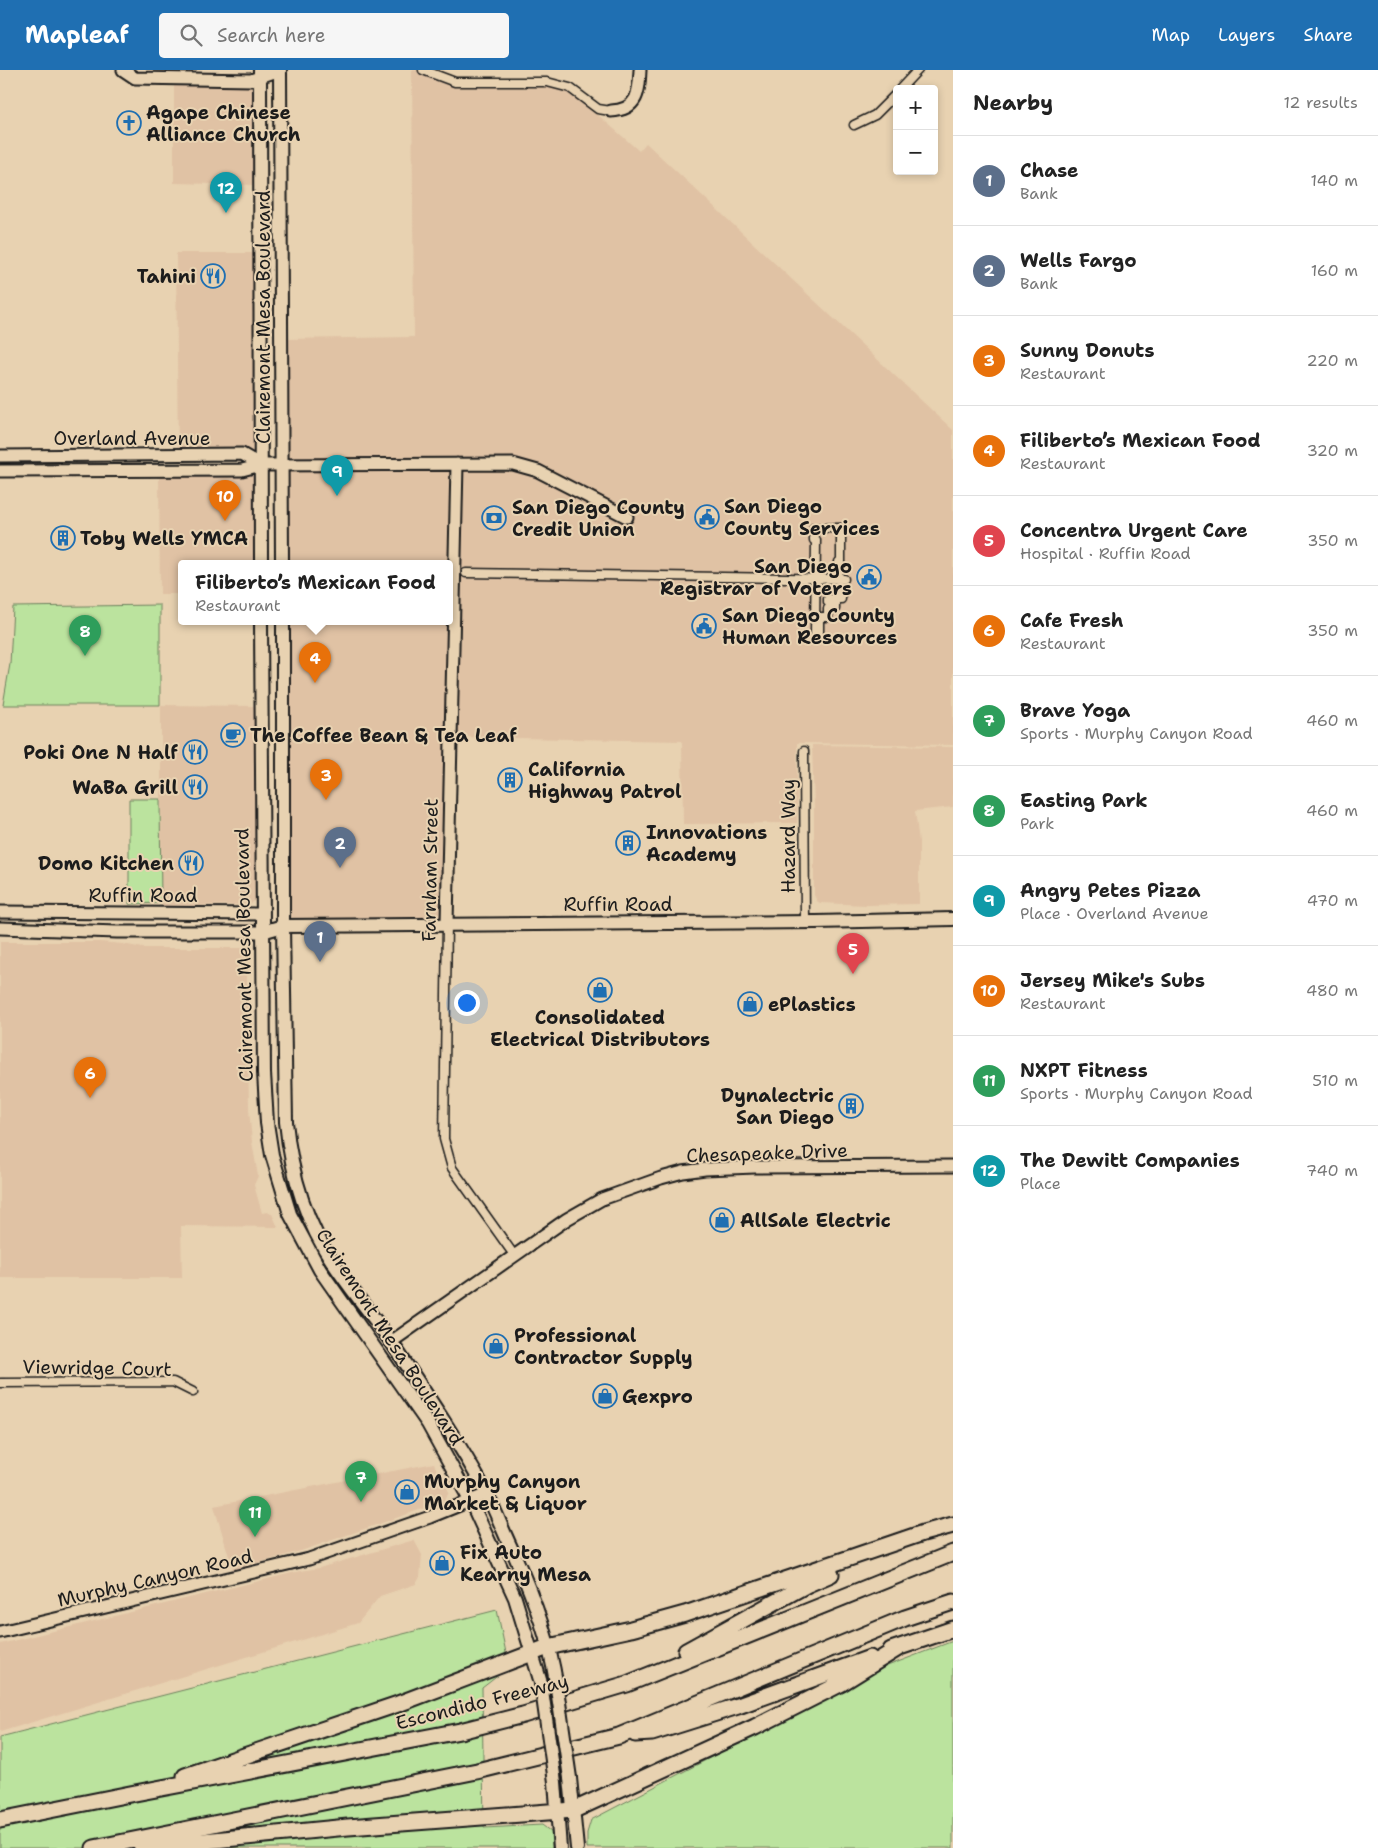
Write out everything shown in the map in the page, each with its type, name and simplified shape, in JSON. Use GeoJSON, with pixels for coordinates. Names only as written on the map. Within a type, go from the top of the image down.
{"type":"FeatureCollection","features":[{"type":"Feature","properties":{"kind":"highway"},"geometry":{"type":"LineString","coordinates":[[130,1794],[347,1722],[548,1647],[631,1629],[685,1614],[923,1533],[953,1525]]}},
{"type":"Feature","properties":{"kind":"highway"},"geometry":{"type":"LineString","coordinates":[[627,1684],[808,1584],[882,1552],[953,1525]]}},
{"type":"Feature","properties":{"kind":"highway","name":"Escondido Freeway"},"geometry":{"type":"LineString","coordinates":[[0,1820],[460,1731],[523,1715],[627,1684],[953,1553]]}},
{"type":"Feature","properties":{"kind":"highway"},"geometry":{"type":"LineString","coordinates":[[94,1848],[477,1771],[619,1736],[905,1618],[953,1602]]}},
{"type":"Feature","properties":{"kind":"highway"},"geometry":{"type":"LineString","coordinates":[[619,1736],[652,1733],[738,1706],[953,1629]]}},
{"type":"Feature","properties":{"kind":"highway"},"geometry":{"type":"LineString","coordinates":[[137,1848],[348,1828],[574,1810],[755,1727],[842,1683],[900,1647]]}},
{"type":"Feature","properties":{"kind":"main road","name":"Clairemont Mesa Boulevard"},"geometry":{"type":"LineString","coordinates":[[280,70],[282,560]]}},
{"type":"Feature","properties":{"kind":"main road","name":"Clairemont Mesa Boulevard"},"geometry":{"type":"LineString","coordinates":[[260,74],[261,560]]}},
{"type":"Feature","properties":{"kind":"main road","name":"Clairemont Mesa Boulevard"},"geometry":{"type":"LineString","coordinates":[[261,625],[264,1073],[267,1123],[272,1155],[290,1214],[320,1270],[428,1424],[471,1502],[515,1598],[533,1653],[540,1683],[555,1782],[560,1848]]}},
{"type":"Feature","properties":{"kind":"main road","name":"Clairemont Mesa Boulevard"},"geometry":{"type":"LineString","coordinates":[[282,625],[286,1122],[294,1170],[306,1210],[333,1263],[391,1342],[449,1431],[487,1494],[532,1593],[556,1682],[578,1848]]}},
{"type":"Feature","properties":{"kind":"main road","name":"Ruffin Road"},"geometry":{"type":"LineString","coordinates":[[262,914],[283,926]]}},
{"type":"Feature","properties":{"kind":"main road","name":"Ruffin Road"},"geometry":{"type":"LineString","coordinates":[[262,932],[283,926],[804,922],[953,918]]}},
{"type":"Feature","properties":{"kind":"street"},"geometry":{"type":"LineString","coordinates":[[122,70],[136,78],[248,80],[260,74],[280,70]]}},
{"type":"Feature","properties":{"kind":"street"},"geometry":{"type":"LineString","coordinates":[[424,70],[455,82],[547,82],[570,88],[598,109],[611,111],[619,110],[635,100],[640,92],[640,70]]}},
{"type":"Feature","properties":{"kind":"street"},"geometry":{"type":"LineString","coordinates":[[904,85],[918,70]]}},
{"type":"Feature","properties":{"kind":"street"},"geometry":{"type":"LineString","coordinates":[[854,125],[875,115],[893,97]]}},
{"type":"Feature","properties":{"kind":"street","name":"Overland Avenue"},"geometry":{"type":"LineString","coordinates":[[0,456],[242,454],[260,465]]}},
{"type":"Feature","properties":{"kind":"street","name":"Farnham Street"},"geometry":{"type":"LineString","coordinates":[[457,464],[444,1139],[452,1168],[514,1256]]}},
{"type":"Feature","properties":{"kind":"street","name":"Overland Avenue"},"geometry":{"type":"LineString","coordinates":[[0,471],[242,470],[260,465],[513,464],[538,471],[627,517]]}},
{"type":"Feature","properties":{"kind":"street"},"geometry":{"type":"LineString","coordinates":[[814,528],[841,528],[841,562],[838,562],[841,579],[838,596],[841,596],[841,599],[828,599],[828,602],[835,602],[835,609],[828,609],[828,617],[820,617],[819,634],[815,634],[816,540],[814,540],[814,528]]}},
{"type":"Feature","properties":{"kind":"street"},"geometry":{"type":"LineString","coordinates":[[466,573],[841,579]]}},
{"type":"Feature","properties":{"kind":"street","name":"Hazard Way"},"geometry":{"type":"LineString","coordinates":[[804,751],[804,922]]}},
{"type":"Feature","properties":{"kind":"street","name":"Ruffin Road"},"geometry":{"type":"LineString","coordinates":[[0,912],[262,914]]}},
{"type":"Feature","properties":{"kind":"street","name":"Ruffin Road"},"geometry":{"type":"LineString","coordinates":[[0,928],[117,932],[262,932]]}},
{"type":"Feature","properties":{"kind":"street","name":"Chesapeake Drive"},"geometry":{"type":"LineString","coordinates":[[391,1342],[567,1219],[602,1199],[661,1178],[705,1169],[953,1166]]}},
{"type":"Feature","properties":{"kind":"street","name":"Viewridge Court"},"geometry":{"type":"LineString","coordinates":[[0,1382],[173,1382],[193,1392]]}},
{"type":"Feature","properties":{"kind":"street","name":"Murphy Canyon Road"},"geometry":{"type":"LineString","coordinates":[[0,1632],[286,1565],[430,1517],[487,1494]]}},
{"type":"Feature","properties":{"kind":"shaded area"},"geometry":{"type":"Polygon","coordinates":[[[412,70],[427,70],[459,78],[553,79],[580,99],[639,151],[646,143],[953,430],[953,745],[797,743],[797,823],[683,824],[682,741],[455,737],[445,919],[287,918],[285,625],[453,625],[453,560],[284,560],[284,339],[414,337],[412,70]]]}},
{"type":"Feature","properties":{"kind":"shaded area"},"geometry":{"type":"Polygon","coordinates":[[[174,82],[257,84],[257,185],[174,183],[174,82]]]}},
{"type":"Feature","properties":{"kind":"shaded area"},"geometry":{"type":"Polygon","coordinates":[[[176,253],[258,253],[258,460],[178,459],[176,253]]]}},
{"type":"Feature","properties":{"kind":"shaded area"},"geometry":{"type":"Polygon","coordinates":[[[258,470],[259,560],[178,560],[178,594],[160,594],[159,473],[258,470]]]}},
{"type":"Feature","properties":{"kind":"shaded area"},"geometry":{"type":"Polygon","coordinates":[[[161,705],[255,706],[255,900],[250,905],[161,906],[161,705]]]}},
{"type":"Feature","properties":{"kind":"shaded area"},"geometry":{"type":"Polygon","coordinates":[[[812,745],[953,747],[953,807],[915,811],[919,842],[919,904],[867,905],[820,903],[817,901],[814,895],[812,745]]]}},
{"type":"Feature","properties":{"kind":"shaded area"},"geometry":{"type":"Polygon","coordinates":[[[0,942],[100,942],[143,948],[248,949],[251,955],[247,976],[248,1023],[246,1028],[249,1109],[258,1176],[254,1185],[262,1213],[272,1214],[278,1227],[181,1226],[182,1278],[0,1278],[0,942]]]}},
{"type":"Feature","properties":{"kind":"shaded area"},"geometry":{"type":"Polygon","coordinates":[[[434,1463],[439,1477],[442,1477],[449,1492],[445,1501],[301,1551],[233,1570],[214,1506],[434,1463]]]}},
{"type":"Feature","properties":{"kind":"shaded area"},"geometry":{"type":"Polygon","coordinates":[[[414,1540],[422,1555],[420,1577],[416,1584],[380,1596],[358,1623],[0,1732],[0,1644],[319,1568],[414,1540]]]}},
{"type":"Feature","properties":{"kind":"green space"},"geometry":{"type":"Polygon","coordinates":[[[160,605],[160,705],[3,705],[10,664],[13,607],[160,605]]]}},
{"type":"Feature","properties":{"kind":"green space"},"geometry":{"type":"Polygon","coordinates":[[[129,799],[160,799],[161,903],[129,904],[129,799]]]}},
{"type":"Feature","properties":{"kind":"green space"},"geometry":{"type":"Polygon","coordinates":[[[497,1610],[509,1667],[482,1688],[484,1828],[542,1825],[551,1832],[552,1848],[0,1848],[0,1737],[497,1610]]]}},
{"type":"Feature","properties":{"kind":"green space"},"geometry":{"type":"Polygon","coordinates":[[[953,1641],[953,1848],[587,1848],[587,1833],[591,1820],[882,1668],[953,1641]]]}},
{"type":"Feature","properties":{"kind":"place","name":"Agape Chinese Alliance Church"},"geometry":{"type":"Point","coordinates":[129,123]}},
{"type":"Feature","properties":{"kind":"place","name":"The Dewitt Companies"},"geometry":{"type":"Point","coordinates":[226,213]}},
{"type":"Feature","properties":{"kind":"place","name":"Tahini"},"geometry":{"type":"Point","coordinates":[213,276]}},
{"type":"Feature","properties":{"kind":"place","name":"Angry Petes Pizza"},"geometry":{"type":"Point","coordinates":[337,496]}},
{"type":"Feature","properties":{"kind":"place","name":"San Diego County Services"},"geometry":{"type":"Point","coordinates":[707,517]}},
{"type":"Feature","properties":{"kind":"place","name":"San Diego County Credit Union"},"geometry":{"type":"Point","coordinates":[494,518]}},
{"type":"Feature","properties":{"kind":"place","name":"Jersey Mike's Subs"},"geometry":{"type":"Point","coordinates":[225,521]}},
{"type":"Feature","properties":{"kind":"place","name":"Toby Wells YMCA"},"geometry":{"type":"Point","coordinates":[63,538]}},
{"type":"Feature","properties":{"kind":"place","name":"San Diego Registrar of Voters"},"geometry":{"type":"Point","coordinates":[869,577]}},
{"type":"Feature","properties":{"kind":"place","name":"San Diego County Human Resources"},"geometry":{"type":"Point","coordinates":[704,626]}},
{"type":"Feature","properties":{"kind":"place","name":"Easting Park"},"geometry":{"type":"Point","coordinates":[85,656]}},
{"type":"Feature","properties":{"kind":"place","name":"Filiberto’s Mexican Food"},"geometry":{"type":"Point","coordinates":[315,683]}},
{"type":"Feature","properties":{"kind":"place","name":"The Coffee Bean & Tea Leaf"},"geometry":{"type":"Point","coordinates":[233,735]}},
{"type":"Feature","properties":{"kind":"place","name":"Poki One N Half"},"geometry":{"type":"Point","coordinates":[195,752]}},
{"type":"Feature","properties":{"kind":"place","name":"California Highway Patrol"},"geometry":{"type":"Point","coordinates":[510,780]}},
{"type":"Feature","properties":{"kind":"place","name":"WaBa Grill"},"geometry":{"type":"Point","coordinates":[195,787]}},
{"type":"Feature","properties":{"kind":"place","name":"Sunny Donuts"},"geometry":{"type":"Point","coordinates":[326,800]}},
{"type":"Feature","properties":{"kind":"place","name":"Innovations Academy"},"geometry":{"type":"Point","coordinates":[628,843]}},
{"type":"Feature","properties":{"kind":"place","name":"Domo Kitchen"},"geometry":{"type":"Point","coordinates":[191,863]}},
{"type":"Feature","properties":{"kind":"place","name":"Wells Fargo"},"geometry":{"type":"Point","coordinates":[340,868]}},
{"type":"Feature","properties":{"kind":"place","name":"Chase"},"geometry":{"type":"Point","coordinates":[320,962]}},
{"type":"Feature","properties":{"kind":"place","name":"Concentra Urgent Care"},"geometry":{"type":"Point","coordinates":[853,974]}},
{"type":"Feature","properties":{"kind":"place","name":"Consolidated Electrical Distributors"},"geometry":{"type":"Point","coordinates":[600,990]}},
{"type":"Feature","properties":{"kind":"place","name":"ePlastics"},"geometry":{"type":"Point","coordinates":[750,1004]}},
{"type":"Feature","properties":{"kind":"place","name":"Cafe Fresh"},"geometry":{"type":"Point","coordinates":[90,1098]}},
{"type":"Feature","properties":{"kind":"place","name":"Dynalectric San Diego"},"geometry":{"type":"Point","coordinates":[851,1106]}},
{"type":"Feature","properties":{"kind":"place","name":"AllSale Electric"},"geometry":{"type":"Point","coordinates":[722,1220]}},
{"type":"Feature","properties":{"kind":"place","name":"Professional Contractor Supply"},"geometry":{"type":"Point","coordinates":[496,1346]}},
{"type":"Feature","properties":{"kind":"place","name":"Gexpro"},"geometry":{"type":"Point","coordinates":[605,1396]}},
{"type":"Feature","properties":{"kind":"place","name":"Murphy Canyon Market & Liquor"},"geometry":{"type":"Point","coordinates":[407,1492]}},
{"type":"Feature","properties":{"kind":"place","name":"Brave Yoga"},"geometry":{"type":"Point","coordinates":[361,1502]}},
{"type":"Feature","properties":{"kind":"place","name":"NXPT Fitness"},"geometry":{"type":"Point","coordinates":[255,1537]}},
{"type":"Feature","properties":{"kind":"place","name":"Fix Auto Kearny Mesa"},"geometry":{"type":"Point","coordinates":[442,1563]}}]}
